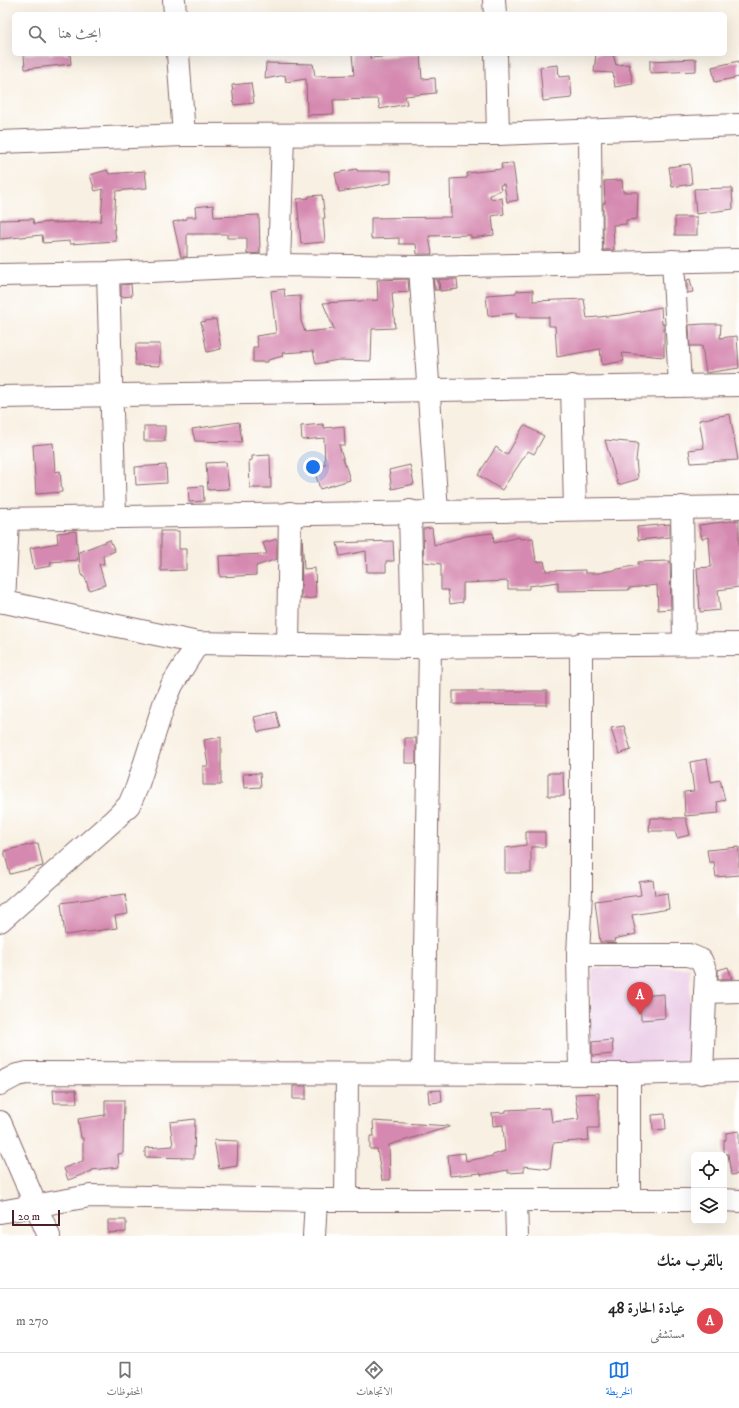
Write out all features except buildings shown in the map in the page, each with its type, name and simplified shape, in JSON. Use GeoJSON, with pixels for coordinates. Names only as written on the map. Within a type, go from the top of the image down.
{"type":"FeatureCollection","features":[{"type":"Feature","properties":{"kind":"street"},"geometry":{"type":"LineString","coordinates":[[174,0],[175,12]]}},
{"type":"Feature","properties":{"kind":"street"},"geometry":{"type":"LineString","coordinates":[[494,0],[495,12]]}},
{"type":"Feature","properties":{"kind":"street"},"geometry":{"type":"LineString","coordinates":[[178,56],[184,135]]}},
{"type":"Feature","properties":{"kind":"street"},"geometry":{"type":"LineString","coordinates":[[496,56],[498,134]]}},
{"type":"Feature","properties":{"kind":"street"},"geometry":{"type":"LineString","coordinates":[[0,142],[184,135],[498,134],[739,126]]}},
{"type":"Feature","properties":{"kind":"street"},"geometry":{"type":"LineString","coordinates":[[590,132],[591,263]]}},
{"type":"Feature","properties":{"kind":"street"},"geometry":{"type":"LineString","coordinates":[[279,266],[283,135]]}},
{"type":"Feature","properties":{"kind":"street"},"geometry":{"type":"LineString","coordinates":[[0,275],[108,273],[279,266],[420,267],[739,260]]}},
{"type":"Feature","properties":{"kind":"street"},"geometry":{"type":"LineString","coordinates":[[673,261],[680,385]]}},
{"type":"Feature","properties":{"kind":"street"},"geometry":{"type":"LineString","coordinates":[[420,267],[437,511]]}},
{"type":"Feature","properties":{"kind":"street"},"geometry":{"type":"LineString","coordinates":[[108,273],[115,516]]}},
{"type":"Feature","properties":{"kind":"street"},"geometry":{"type":"LineString","coordinates":[[0,397],[572,386],[739,385]]}},
{"type":"Feature","properties":{"kind":"street"},"geometry":{"type":"LineString","coordinates":[[572,386],[575,509]]}},
{"type":"Feature","properties":{"kind":"street"},"geometry":{"type":"LineString","coordinates":[[682,507],[684,644]]}},
{"type":"Feature","properties":{"kind":"street"},"geometry":{"type":"LineString","coordinates":[[739,507],[410,511],[4,519],[2,602],[198,643],[422,646],[739,644]]}},
{"type":"Feature","properties":{"kind":"street"},"geometry":{"type":"LineString","coordinates":[[410,511],[422,646],[423,1074]]}},
{"type":"Feature","properties":{"kind":"street"},"geometry":{"type":"LineString","coordinates":[[288,645],[290,513]]}},
{"type":"Feature","properties":{"kind":"street"},"geometry":{"type":"LineString","coordinates":[[0,921],[114,820],[129,804],[137,787],[172,685],[198,643]]}},
{"type":"Feature","properties":{"kind":"street"},"geometry":{"type":"LineString","coordinates":[[580,644],[581,892],[578,955],[580,1073]]}},
{"type":"Feature","properties":{"kind":"street"},"geometry":{"type":"LineString","coordinates":[[578,955],[689,955],[701,960],[706,972],[702,1073]]}},
{"type":"Feature","properties":{"kind":"street"},"geometry":{"type":"LineString","coordinates":[[705,992],[739,991]]}},
{"type":"Feature","properties":{"kind":"street"},"geometry":{"type":"LineString","coordinates":[[0,1084],[16,1075],[28,1073],[629,1074],[739,1071]]}},
{"type":"Feature","properties":{"kind":"street"},"geometry":{"type":"LineString","coordinates":[[346,1199],[347,1074]]}},
{"type":"Feature","properties":{"kind":"street"},"geometry":{"type":"LineString","coordinates":[[629,1074],[629,1199]]}},
{"type":"Feature","properties":{"kind":"street"},"geometry":{"type":"LineString","coordinates":[[0,1122],[49,1236]]}},
{"type":"Feature","properties":{"kind":"street"},"geometry":{"type":"LineString","coordinates":[[0,1212],[90,1196],[316,1200],[691,1200]]}},
{"type":"Feature","properties":{"kind":"street"},"geometry":{"type":"LineString","coordinates":[[314,1236],[316,1200]]}},
{"type":"Feature","properties":{"kind":"street"},"geometry":{"type":"LineString","coordinates":[[727,1200],[739,1201]]}},
{"type":"Feature","properties":{"kind":"street"},"geometry":{"type":"LineString","coordinates":[[516,1201],[517,1236]]}},
{"type":"Feature","properties":{"kind":"shaded area"},"geometry":{"type":"Polygon","coordinates":[[[593,968],[690,968],[691,1063],[588,1062],[593,968]]]}},
{"type":"Feature","properties":{"kind":"place","name":"عيادة الحارة 48"},"geometry":{"type":"Point","coordinates":[640,1015]}}]}
